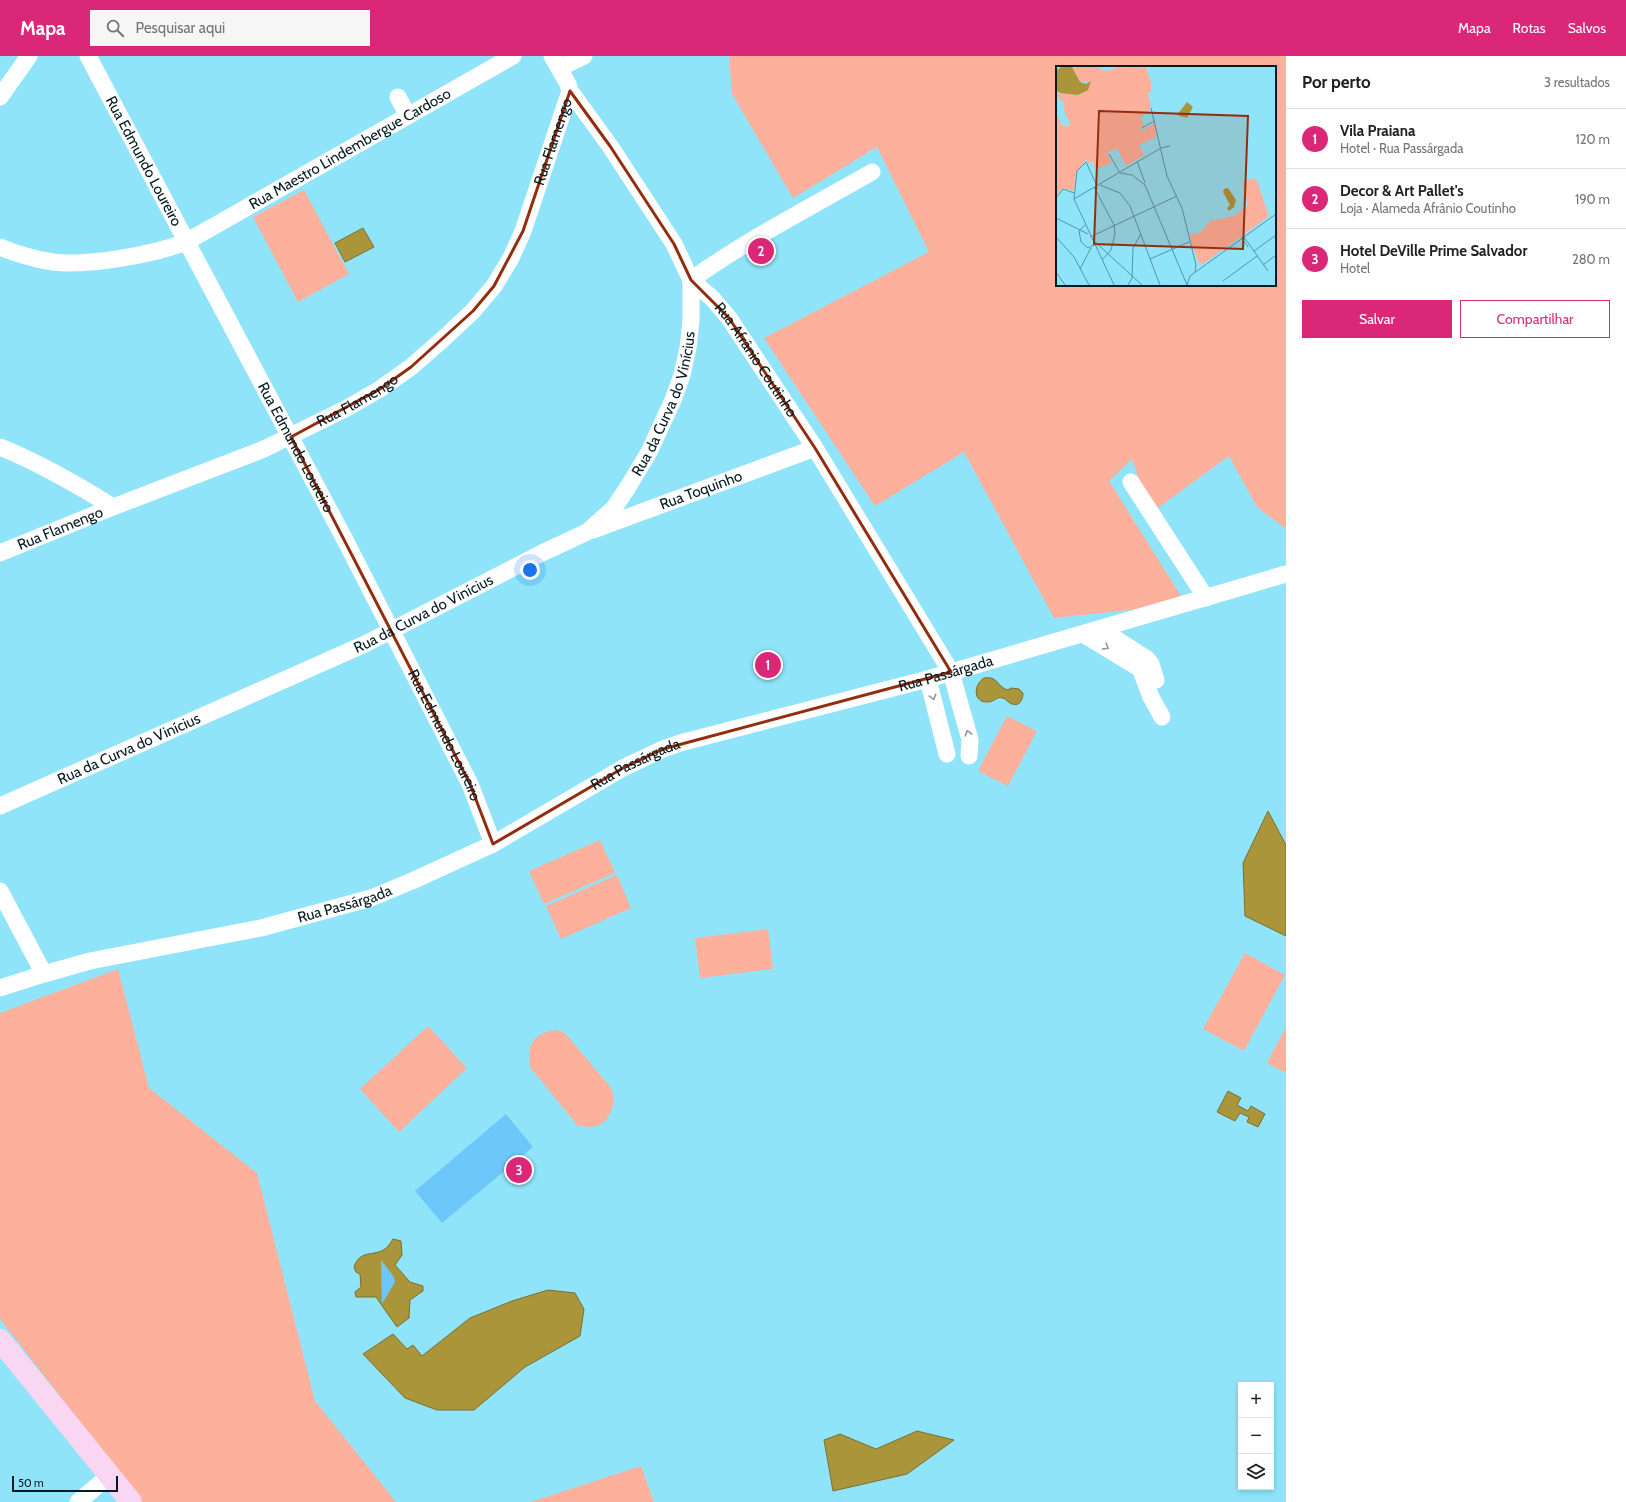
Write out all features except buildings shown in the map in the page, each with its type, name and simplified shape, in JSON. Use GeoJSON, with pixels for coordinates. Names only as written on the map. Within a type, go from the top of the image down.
{"type":"FeatureCollection","features":[{"type":"Feature","properties":{"kind":"main road"},"geometry":{"type":"LineString","coordinates":[[0,1340],[110,1475],[123,1499]]}},
{"type":"Feature","properties":{"kind":"street"},"geometry":{"type":"LineString","coordinates":[[0,97],[30,56]]}},
{"type":"Feature","properties":{"kind":"street","name":"Rua Edmundo Loureiro"},"geometry":{"type":"LineString","coordinates":[[88,56],[291,437],[470,784],[494,844]]}},
{"type":"Feature","properties":{"kind":"street","name":"Rua Maestro Lindembergue Cardoso"},"geometry":{"type":"LineString","coordinates":[[0,247],[35,258],[54,262],[75,262],[105,260],[154,252],[186,242],[514,56]]}},
{"type":"Feature","properties":{"kind":"street"},"geometry":{"type":"LineString","coordinates":[[556,62],[584,56]]}},
{"type":"Feature","properties":{"kind":"street","name":"Rua Afrânio Coutinho"},"geometry":{"type":"LineString","coordinates":[[556,62],[570,91],[610,146],[674,244],[691,280],[712,298],[728,318],[815,448],[950,672],[970,740],[969,756]]}},
{"type":"Feature","properties":{"kind":"street","name":"Rua Flamengo"},"geometry":{"type":"LineString","coordinates":[[0,553],[113,506],[264,449],[291,437],[380,389],[411,367],[473,311],[494,286],[511,258],[523,231],[570,91]]}},
{"type":"Feature","properties":{"kind":"street"},"geometry":{"type":"LineString","coordinates":[[398,97],[408,116]]}},
{"type":"Feature","properties":{"kind":"street"},"geometry":{"type":"LineString","coordinates":[[691,280],[736,250],[872,172]]}},
{"type":"Feature","properties":{"kind":"street","name":"Rua da Curva do Vinícius"},"geometry":{"type":"LineString","coordinates":[[0,806],[365,644],[542,553],[587,532],[614,508],[628,487],[649,452],[673,400],[682,375],[688,348],[691,321],[691,280]]}},
{"type":"Feature","properties":{"kind":"street"},"geometry":{"type":"LineString","coordinates":[[0,447],[30,459],[69,479],[113,506]]}},
{"type":"Feature","properties":{"kind":"street","name":"Rua Toquinho"},"geometry":{"type":"LineString","coordinates":[[587,532],[815,448]]}},
{"type":"Feature","properties":{"kind":"street"},"geometry":{"type":"LineString","coordinates":[[1131,482],[1206,598]]}},
{"type":"Feature","properties":{"kind":"street","name":"Rua Passárgada"},"geometry":{"type":"LineString","coordinates":[[0,988],[44,974],[132,952],[261,928],[343,907],[371,898],[494,844],[623,768],[663,749],[707,735],[928,679],[1286,574]]}},
{"type":"Feature","properties":{"kind":"street"},"geometry":{"type":"LineString","coordinates":[[1083,634],[1142,671],[1151,697],[1162,717],[1160,695],[1151,664],[1135,650],[1100,629]]}},
{"type":"Feature","properties":{"kind":"street"},"geometry":{"type":"LineString","coordinates":[[928,679],[948,754]]}},
{"type":"Feature","properties":{"kind":"street"},"geometry":{"type":"LineString","coordinates":[[0,891],[44,974]]}},
{"type":"Feature","properties":{"kind":"street"},"geometry":{"type":"LineString","coordinates":[[78,1502],[110,1475]]}},
{"type":"Feature","properties":{"kind":"highlighted area"},"geometry":{"type":"Polygon","coordinates":[[[570,91],[610,146],[674,244],[691,280],[729,318],[815,448],[951,672],[663,749],[623,768],[493,844],[470,784],[291,437],[380,389],[411,367],[473,311],[494,286],[523,231],[570,91]]]}},
{"type":"Feature","properties":{"kind":"shaded area"},"geometry":{"type":"Polygon","coordinates":[[[729,56],[1286,56],[1286,529],[1257,507],[1229,456],[1151,513],[1132,459],[1109,481],[1186,604],[1054,618],[964,452],[875,506],[764,338],[929,252],[877,147],[793,198],[732,94],[729,56]]]}},
{"type":"Feature","properties":{"kind":"shaded area"},"geometry":{"type":"Polygon","coordinates":[[[304,190],[349,274],[298,302],[253,217],[304,190]]]}},
{"type":"Feature","properties":{"kind":"shaded area"},"geometry":{"type":"Polygon","coordinates":[[[363,228],[374,247],[345,262],[335,243],[363,228]]]}},
{"type":"Feature","properties":{"kind":"shaded area"},"geometry":{"type":"Polygon","coordinates":[[[984,678],[992,678],[1007,690],[1012,688],[1019,689],[1023,693],[1021,701],[1016,705],[1010,703],[1004,698],[997,698],[992,701],[983,702],[977,697],[976,689],[980,681],[984,678]]]}},
{"type":"Feature","properties":{"kind":"shaded area"},"geometry":{"type":"Polygon","coordinates":[[[1007,716],[1037,731],[1008,786],[978,771],[1007,716]]]}},
{"type":"Feature","properties":{"kind":"shaded area"},"geometry":{"type":"Polygon","coordinates":[[[1268,811],[1286,845],[1286,936],[1245,916],[1243,863],[1268,811]]]}},
{"type":"Feature","properties":{"kind":"shaded area"},"geometry":{"type":"Polygon","coordinates":[[[600,840],[615,873],[544,904],[529,871],[600,840]]]}},
{"type":"Feature","properties":{"kind":"shaded area"},"geometry":{"type":"Polygon","coordinates":[[[617,875],[631,908],[561,939],[546,906],[617,875]]]}},
{"type":"Feature","properties":{"kind":"shaded area"},"geometry":{"type":"Polygon","coordinates":[[[768,929],[773,969],[700,978],[695,938],[768,929]]]}},
{"type":"Feature","properties":{"kind":"shaded area"},"geometry":{"type":"Polygon","coordinates":[[[1245,953],[1285,975],[1244,1051],[1203,1029],[1245,953]]]}},
{"type":"Feature","properties":{"kind":"shaded area"},"geometry":{"type":"Polygon","coordinates":[[[118,969],[149,1088],[257,1173],[315,1401],[396,1502],[142,1502],[0,1319],[0,1013],[118,969]]]}},
{"type":"Feature","properties":{"kind":"shaded area"},"geometry":{"type":"Polygon","coordinates":[[[428,1026],[467,1068],[399,1132],[360,1089],[428,1026]]]}},
{"type":"Feature","properties":{"kind":"shaded area"},"geometry":{"type":"Polygon","coordinates":[[[1286,1027],[1286,1073],[1267,1063],[1286,1027]]]}},
{"type":"Feature","properties":{"kind":"shaded area"},"geometry":{"type":"Polygon","coordinates":[[[556,1030],[565,1033],[612,1089],[614,1102],[611,1112],[605,1121],[598,1126],[587,1127],[577,1125],[530,1067],[529,1053],[533,1041],[548,1031],[556,1030]]]}},
{"type":"Feature","properties":{"kind":"shaded area"},"geometry":{"type":"Polygon","coordinates":[[[1228,1091],[1241,1098],[1237,1105],[1248,1111],[1251,1106],[1265,1114],[1258,1127],[1247,1122],[1249,1117],[1240,1113],[1235,1121],[1217,1112],[1228,1091]]]}},
{"type":"Feature","properties":{"kind":"shaded area"},"geometry":{"type":"Polygon","coordinates":[[[393,1239],[401,1241],[402,1255],[395,1265],[410,1282],[423,1286],[423,1291],[410,1300],[409,1318],[397,1327],[376,1297],[356,1297],[355,1292],[361,1287],[360,1274],[356,1272],[354,1267],[357,1261],[363,1256],[385,1249],[393,1239]]]}},
{"type":"Feature","properties":{"kind":"shaded area"},"geometry":{"type":"Polygon","coordinates":[[[548,1290],[575,1293],[584,1309],[580,1336],[525,1367],[474,1410],[437,1410],[405,1398],[363,1354],[393,1334],[407,1349],[413,1345],[422,1356],[470,1318],[512,1301],[548,1290]]]}},
{"type":"Feature","properties":{"kind":"shaded area"},"geometry":{"type":"Polygon","coordinates":[[[917,1431],[954,1440],[907,1474],[833,1491],[824,1440],[840,1434],[876,1449],[917,1431]]]}},
{"type":"Feature","properties":{"kind":"shaded area"},"geometry":{"type":"Polygon","coordinates":[[[641,1466],[654,1502],[530,1502],[641,1466]]]}},
{"type":"Feature","properties":{"kind":"place","name":"Decor & Art Pallet's"},"geometry":{"type":"Point","coordinates":[761,251]}},
{"type":"Feature","properties":{"kind":"place","name":"Vila Praiana"},"geometry":{"type":"Point","coordinates":[768,665]}},
{"type":"Feature","properties":{"kind":"place","name":"Hotel DeVille Prime Salvador"},"geometry":{"type":"Point","coordinates":[519,1170]}}]}
